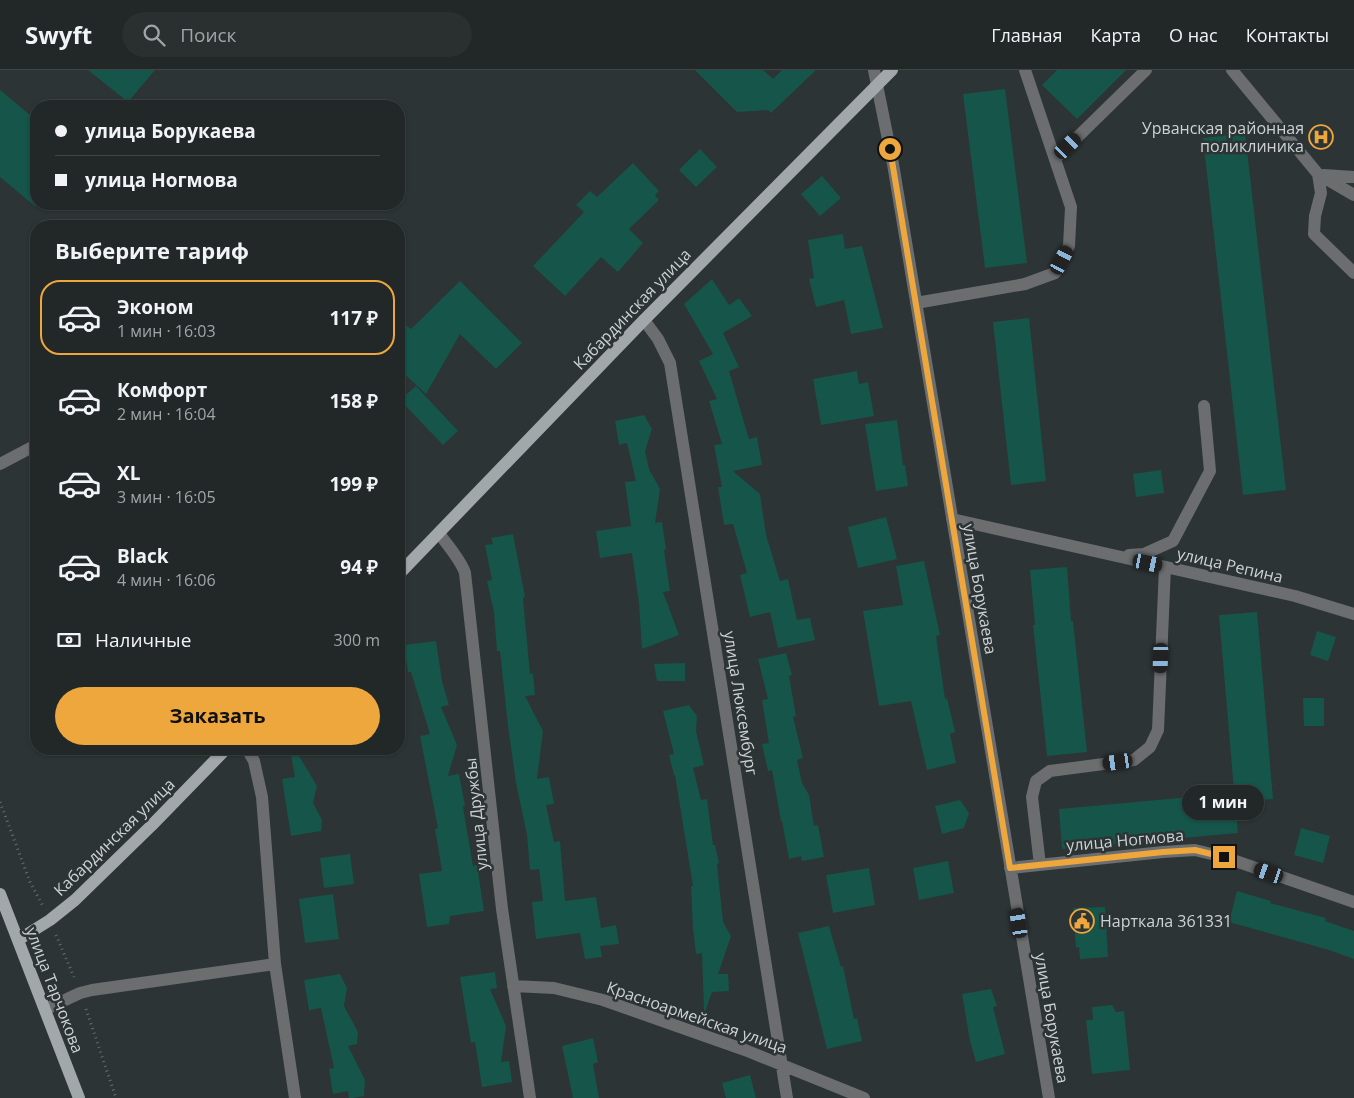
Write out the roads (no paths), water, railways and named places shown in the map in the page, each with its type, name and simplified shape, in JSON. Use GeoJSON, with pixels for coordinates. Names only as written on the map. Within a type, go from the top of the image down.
{"type":"FeatureCollection","features":[{"type":"Feature","properties":{"kind":"main road","name":"Кабардинская улица"},"geometry":{"type":"LineString","coordinates":[[405,568],[644,320],[892,70]]}},
{"type":"Feature","properties":{"kind":"main road","name":"Кабардинская улица"},"geometry":{"type":"LineString","coordinates":[[18,940],[50,920],[75,900],[220,755]]}},
{"type":"Feature","properties":{"kind":"main road","name":"улица Тарчокова"},"geometry":{"type":"LineString","coordinates":[[0,894],[79,1098]]}},
{"type":"Feature","properties":{"kind":"street","name":"улица Борукаева"},"geometry":{"type":"LineString","coordinates":[[874,70],[893,164],[1049,1098]]}},
{"type":"Feature","properties":{"kind":"street"},"geometry":{"type":"LineString","coordinates":[[916,303],[1025,284],[1055,273],[1069,246],[1070,207],[1025,70]]}},
{"type":"Feature","properties":{"kind":"street"},"geometry":{"type":"LineString","coordinates":[[1055,159],[1146,70]]}},
{"type":"Feature","properties":{"kind":"street"},"geometry":{"type":"LineString","coordinates":[[1232,70],[1318,174],[1354,194]]}},
{"type":"Feature","properties":{"kind":"street"},"geometry":{"type":"LineString","coordinates":[[1318,174],[1354,178]]}},
{"type":"Feature","properties":{"kind":"street"},"geometry":{"type":"LineString","coordinates":[[1318,174],[1321,193],[1315,216],[1314,234],[1354,273]]}},
{"type":"Feature","properties":{"kind":"street","name":"улица Люксембург"},"geometry":{"type":"LineString","coordinates":[[644,320],[658,339],[670,364],[787,1098]]}},
{"type":"Feature","properties":{"kind":"street"},"geometry":{"type":"LineString","coordinates":[[1116,556],[1144,554],[1173,541],[1210,471],[1204,406]]}},
{"type":"Feature","properties":{"kind":"street"},"geometry":{"type":"LineString","coordinates":[[0,464],[30,448]]}},
{"type":"Feature","properties":{"kind":"street","name":"улица Репина"},"geometry":{"type":"LineString","coordinates":[[952,519],[1296,596],[1354,614]]}},
{"type":"Feature","properties":{"kind":"street","name":"улица Дружбы"},"geometry":{"type":"LineString","coordinates":[[438,533],[454,557],[462,565],[465,573],[502,909],[530,1098]]}},
{"type":"Feature","properties":{"kind":"street"},"geometry":{"type":"LineString","coordinates":[[1040,865],[1032,797],[1036,781],[1050,771],[1134,760],[1150,747],[1158,730],[1164,567]]}},
{"type":"Feature","properties":{"kind":"street"},"geometry":{"type":"LineString","coordinates":[[250,755],[254,761],[262,797],[275,964],[295,1098]]}},
{"type":"Feature","properties":{"kind":"street","name":"улица Ногмова"},"geometry":{"type":"LineString","coordinates":[[1010,868],[1195,850],[1224,857],[1354,902]]}},
{"type":"Feature","properties":{"kind":"street"},"geometry":{"type":"LineString","coordinates":[[46,1009],[80,993],[92,990],[275,964]]}},
{"type":"Feature","properties":{"kind":"street","name":"Красноармейская улица"},"geometry":{"type":"LineString","coordinates":[[513,986],[554,988],[603,1000],[782,1063],[864,1098]]}},
{"type":"Feature","properties":{"kind":"place","name":"Урванская районная поликлиника"},"geometry":{"type":"Point","coordinates":[1321,137]}},
{"type":"Feature","properties":{"kind":"place","name":"Нарткала 361331"},"geometry":{"type":"Point","coordinates":[1082,921]}}]}
